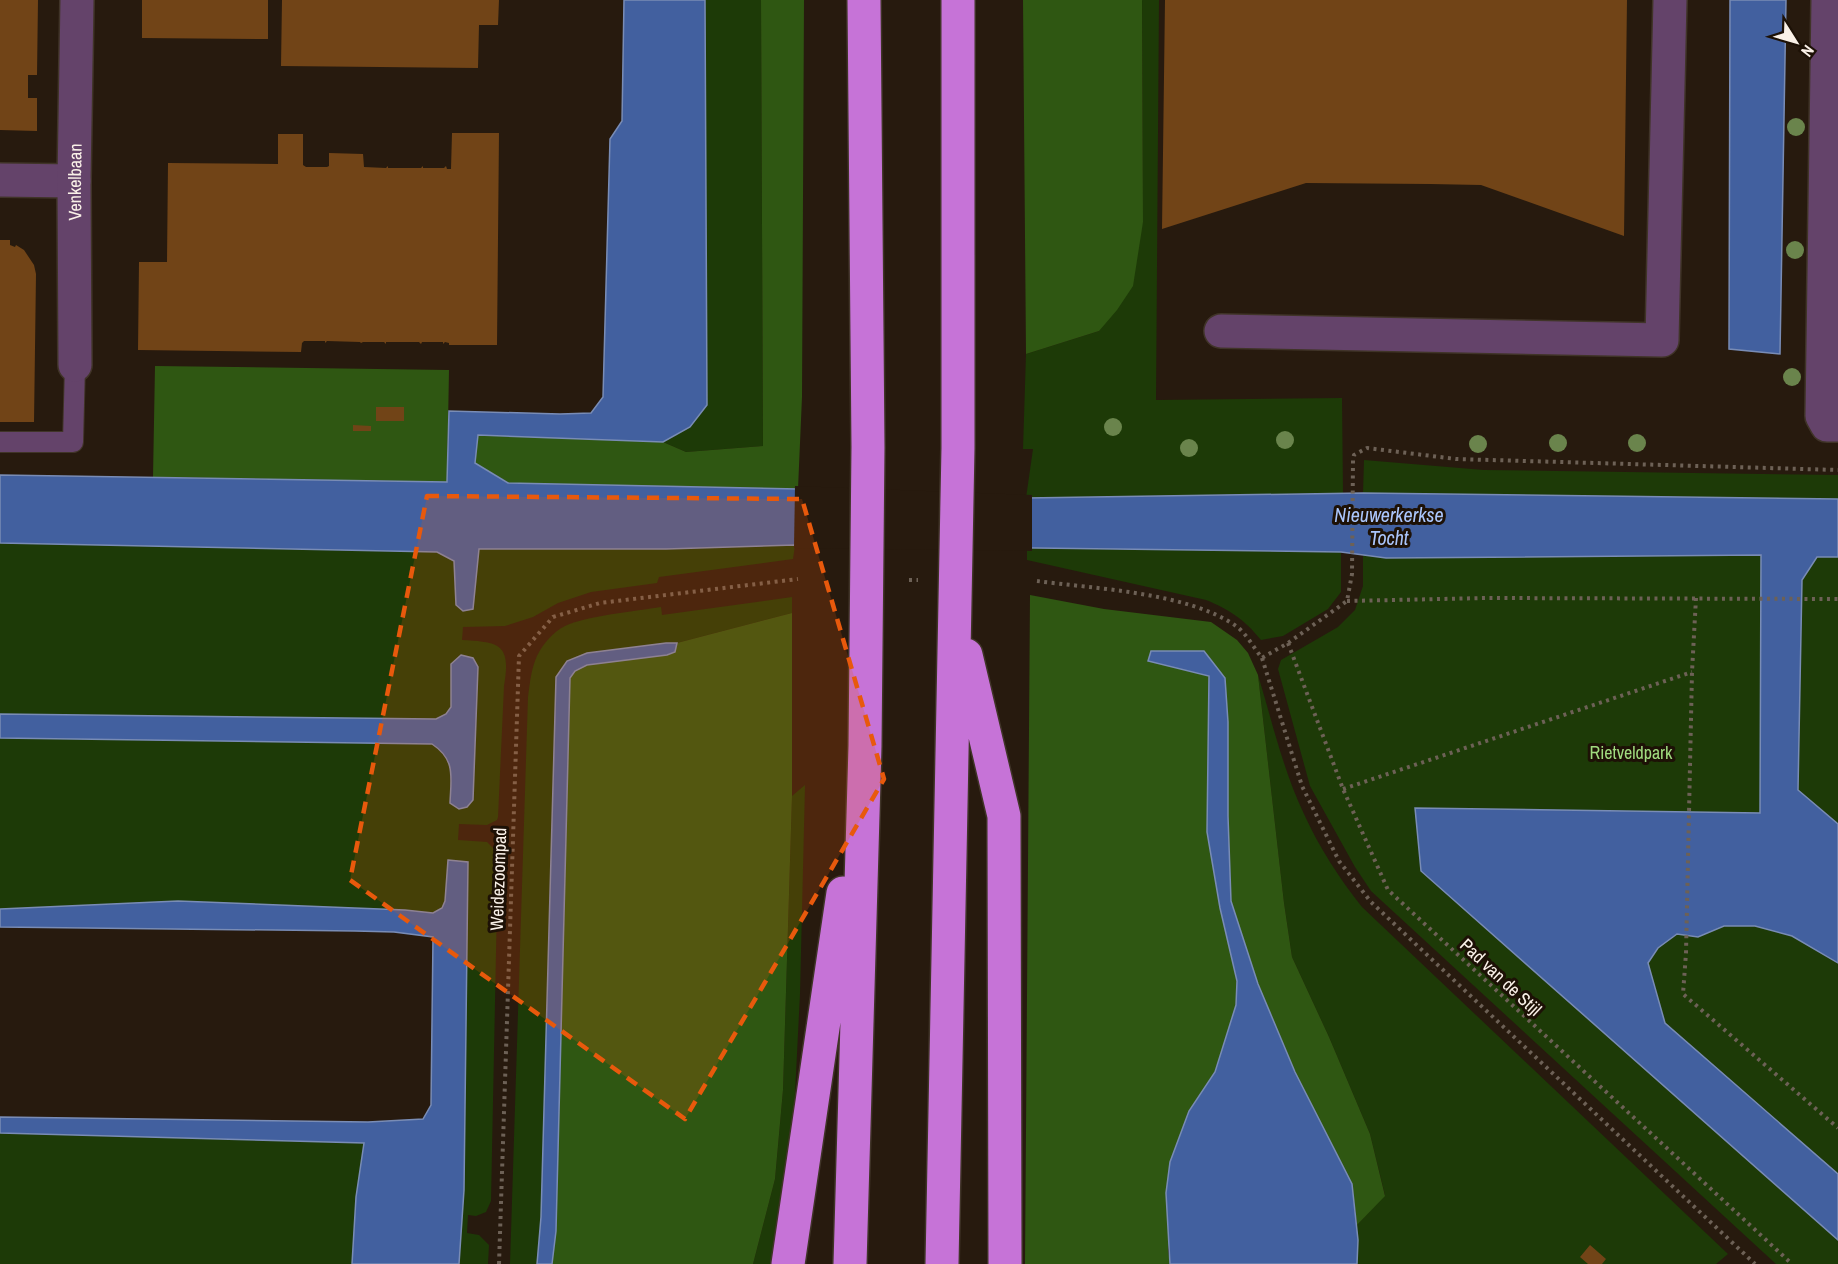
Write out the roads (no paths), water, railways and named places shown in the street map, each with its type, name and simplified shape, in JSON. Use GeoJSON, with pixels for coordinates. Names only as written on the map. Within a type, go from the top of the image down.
{"type":"FeatureCollection","features":[{"type":"Feature","properties":{"kind":"highway"},"geometry":{"type":"LineString","coordinates":[[850,1264],[865,746],[868,447],[864,0]]}},
{"type":"Feature","properties":{"kind":"highway"},"geometry":{"type":"LineString","coordinates":[[942,1264],[958,448],[957,0]]}},
{"type":"Feature","properties":{"kind":"highway"},"geometry":{"type":"LineString","coordinates":[[955,608],[1004,816],[1005,1264]]}},
{"type":"Feature","properties":{"kind":"highway"},"geometry":{"type":"LineString","coordinates":[[788,1264],[865,746]]}},
{"type":"Feature","properties":{"kind":"street","name":"Venkelbaan"},"geometry":{"type":"LineString","coordinates":[[75,364],[74,181],[77,0]]}},
{"type":"Feature","properties":{"kind":"street"},"geometry":{"type":"LineString","coordinates":[[1221,331],[1662,340],[1670,0]]}},
{"type":"Feature","properties":{"kind":"street"},"geometry":{"type":"LineString","coordinates":[[1828,0],[1822,416],[1827,425],[1838,425]]}},
{"type":"Feature","properties":{"kind":"street"},"geometry":{"type":"LineString","coordinates":[[0,180],[74,181]]}},
{"type":"Feature","properties":{"kind":"lane"},"geometry":{"type":"LineString","coordinates":[[0,442],[73,442],[75,364]]}},
{"type":"Feature","properties":{"kind":"water","name":"Nieuwerkerkse Tocht"},"geometry":{"type":"Polygon","coordinates":[[[624,0],[705,0],[707,405],[690,427],[663,442],[478,435],[475,463],[508,483],[798,489],[1026,498],[1363,493],[1838,499],[1838,557],[1817,557],[1802,580],[1798,790],[1838,824],[1838,963],[1792,936],[1755,926],[1724,926],[1698,937],[1677,934],[1658,948],[1648,963],[1665,1023],[1838,1174],[1838,1240],[1421,871],[1415,808],[1760,813],[1761,555],[1386,558],[1341,552],[795,545],[666,549],[479,549],[473,609],[463,611],[456,605],[454,561],[437,552],[0,543],[0,475],[447,482],[449,411],[591,413],[603,397],[610,139],[622,121],[624,0]]]}},
{"type":"Feature","properties":{"kind":"water"},"geometry":{"type":"Polygon","coordinates":[[[1730,0],[1786,0],[1780,354],[1729,349],[1730,0]]]}},
{"type":"Feature","properties":{"kind":"water"},"geometry":{"type":"Polygon","coordinates":[[[677,643],[675,652],[587,665],[575,671],[570,678],[556,1231],[552,1264],[537,1264],[541,1217],[556,677],[567,661],[587,653],[677,643]]]}},
{"type":"Feature","properties":{"kind":"water"},"geometry":{"type":"Polygon","coordinates":[[[1151,651],[1204,651],[1225,678],[1228,722],[1231,901],[1258,984],[1295,1072],[1352,1184],[1358,1240],[1357,1264],[1170,1264],[1166,1193],[1170,1162],[1189,1111],[1215,1072],[1236,1005],[1237,981],[1220,908],[1207,832],[1209,676],[1148,661],[1151,651]]]}},
{"type":"Feature","properties":{"kind":"water"},"geometry":{"type":"Polygon","coordinates":[[[461,655],[473,658],[478,667],[473,800],[467,807],[459,809],[450,803],[449,763],[440,750],[432,744],[0,738],[0,714],[436,719],[446,714],[451,707],[451,664],[461,655]]]}},
{"type":"Feature","properties":{"kind":"water"},"geometry":{"type":"Polygon","coordinates":[[[448,860],[468,862],[464,1190],[459,1264],[352,1264],[356,1197],[364,1143],[0,1133],[0,1117],[368,1122],[423,1119],[431,1105],[433,937],[394,932],[355,931],[0,927],[0,909],[178,901],[433,913],[442,908],[445,901],[448,860]]]}},
{"type":"Feature","properties":{"kind":"park label","name":"Rietveldpark"},"geometry":{"type":"Point","coordinates":[1631,752]}}]}
